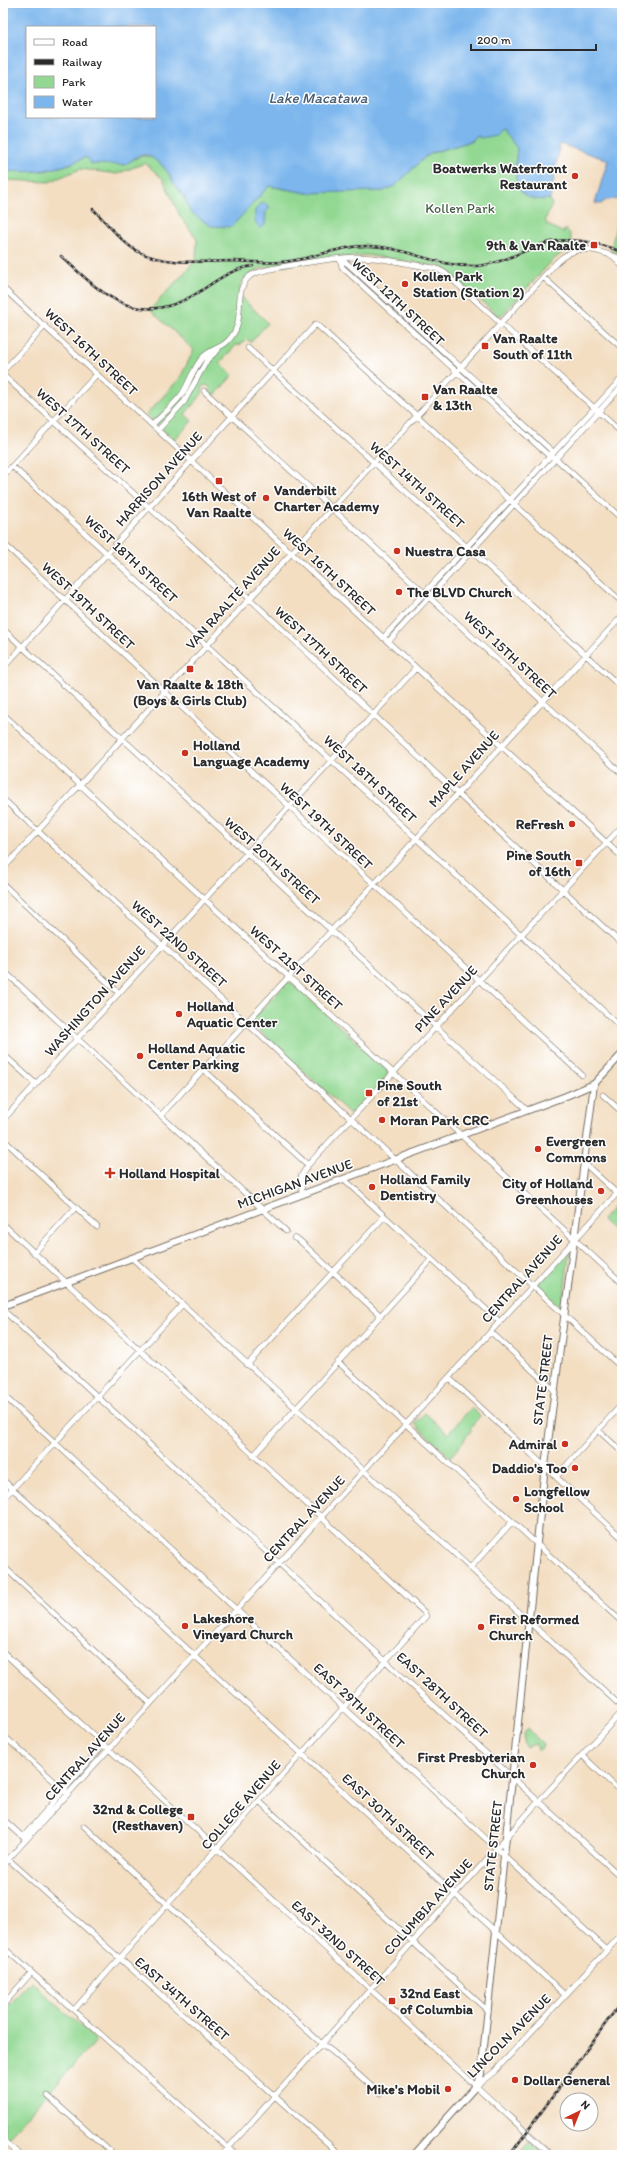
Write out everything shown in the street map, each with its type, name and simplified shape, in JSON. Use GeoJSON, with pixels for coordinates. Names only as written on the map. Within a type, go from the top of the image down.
{"type":"FeatureCollection","features":[{"type":"Feature","properties":{"kind":"main road"},"geometry":{"type":"LineString","coordinates":[[594,1084],[622,1054]]}},
{"type":"Feature","properties":{"kind":"main road","name":"MICHIGAN AVENUE"},"geometry":{"type":"LineString","coordinates":[[3,1306],[594,1084]]}},
{"type":"Feature","properties":{"kind":"main road","name":"STATE STREET"},"geometry":{"type":"LineString","coordinates":[[476,2086],[481,2074],[536,1544],[563,1313],[594,1084]]}},
{"type":"Feature","properties":{"kind":"main road","name":"LINCOLN AVENUE"},"geometry":{"type":"LineString","coordinates":[[414,2155],[476,2086]]}},
{"type":"Feature","properties":{"kind":"street","name":"VAN RAALTE AVENUE"},"geometry":{"type":"LineString","coordinates":[[3,869],[416,416],[455,371],[563,256],[571,251],[586,249],[613,256]]}},
{"type":"Feature","properties":{"kind":"street"},"geometry":{"type":"LineString","coordinates":[[613,256],[622,259]]}},
{"type":"Feature","properties":{"kind":"street"},"geometry":{"type":"LineString","coordinates":[[613,256],[622,266]]}},
{"type":"Feature","properties":{"kind":"street"},"geometry":{"type":"LineString","coordinates":[[158,430],[187,398],[205,364],[235,331],[239,315],[239,298],[244,283],[250,276],[257,272],[274,268],[357,257],[435,268],[443,271],[622,433]]}},
{"type":"Feature","properties":{"kind":"street","name":"WEST 12TH STREET"},"geometry":{"type":"LineString","coordinates":[[340,259],[348,264],[551,450],[554,457]]}},
{"type":"Feature","properties":{"kind":"street","name":"WEST 12TH STREET"},"geometry":{"type":"LineString","coordinates":[[340,259],[342,267],[547,454],[554,457],[622,519]]}},
{"type":"Feature","properties":{"kind":"street"},"geometry":{"type":"LineString","coordinates":[[543,277],[622,348]]}},
{"type":"Feature","properties":{"kind":"street","name":"WEST 16TH STREET"},"geometry":{"type":"LineString","coordinates":[[3,288],[622,857]]}},
{"type":"Feature","properties":{"kind":"street","name":"HARRISON AVENUE"},"geometry":{"type":"LineString","coordinates":[[3,668],[316,324],[416,416]]}},
{"type":"Feature","properties":{"kind":"street"},"geometry":{"type":"LineString","coordinates":[[3,371],[45,326]]}},
{"type":"Feature","properties":{"kind":"street","name":"WEST 14TH STREET"},"geometry":{"type":"LineString","coordinates":[[248,348],[622,688]]}},
{"type":"Feature","properties":{"kind":"street"},"geometry":{"type":"LineString","coordinates":[[152,425],[181,394],[201,360],[210,352],[218,349]]}},
{"type":"Feature","properties":{"kind":"street"},"geometry":{"type":"LineString","coordinates":[[3,476],[97,374]]}},
{"type":"Feature","properties":{"kind":"street","name":"WEST 17TH STREET"},"geometry":{"type":"LineString","coordinates":[[3,375],[249,598],[458,794],[622,944]]}},
{"type":"Feature","properties":{"kind":"street"},"geometry":{"type":"LineString","coordinates":[[597,410],[622,378]]}},
{"type":"Feature","properties":{"kind":"street"},"geometry":{"type":"LineString","coordinates":[[388,642],[427,595],[469,549],[597,410],[622,386]]}},
{"type":"Feature","properties":{"kind":"street","name":"WEST 15TH STREET"},"geometry":{"type":"LineString","coordinates":[[204,391],[622,774]]}},
{"type":"Feature","properties":{"kind":"street"},"geometry":{"type":"LineString","coordinates":[[416,416],[622,602]]}},
{"type":"Feature","properties":{"kind":"street","name":"WEST 18TH STREET"},"geometry":{"type":"LineString","coordinates":[[12,466],[622,1028]]}},
{"type":"Feature","properties":{"kind":"street","name":"WEST 19TH STREET"},"geometry":{"type":"LineString","coordinates":[[3,543],[288,807],[582,1075]]}},
{"type":"Feature","properties":{"kind":"street"},"geometry":{"type":"LineString","coordinates":[[383,638],[427,595]]}},
{"type":"Feature","properties":{"kind":"street","name":"MAPLE AVENUE"},"geometry":{"type":"LineString","coordinates":[[161,1115],[622,616]]}},
{"type":"Feature","properties":{"kind":"street","name":"WEST 20TH STREET"},"geometry":{"type":"LineString","coordinates":[[3,628],[246,854],[527,1110]]}},
{"type":"Feature","properties":{"kind":"street","name":"WASHINGTON AVENUE"},"geometry":{"type":"LineString","coordinates":[[3,1120],[118,992],[162,946],[416,668]]}},
{"type":"Feature","properties":{"kind":"street","name":"WEST 21ST STREET"},"geometry":{"type":"LineString","coordinates":[[3,714],[204,900],[461,1134],[622,1284]]}},
{"type":"Feature","properties":{"kind":"street","name":"WEST 22ND STREET"},"geometry":{"type":"LineString","coordinates":[[3,799],[622,1368]]}},
{"type":"Feature","properties":{"kind":"street","name":"PINE AVENUE"},"geometry":{"type":"LineString","coordinates":[[302,1194],[301,1176],[308,1165],[394,1074],[622,826]]}},
{"type":"Feature","properties":{"kind":"street"},"geometry":{"type":"LineString","coordinates":[[3,884],[118,992]]}},
{"type":"Feature","properties":{"kind":"street"},"geometry":{"type":"LineString","coordinates":[[3,970],[263,1208],[286,1232]]}},
{"type":"Feature","properties":{"kind":"street"},"geometry":{"type":"LineString","coordinates":[[3,1054],[36,1084]]}},
{"type":"Feature","properties":{"kind":"street"},"geometry":{"type":"LineString","coordinates":[[204,1069],[308,1165]]}},
{"type":"Feature","properties":{"kind":"street"},"geometry":{"type":"LineString","coordinates":[[603,1095],[622,1112]]}},
{"type":"Feature","properties":{"kind":"street"},"geometry":{"type":"LineString","coordinates":[[3,1139],[97,1227]]}},
{"type":"Feature","properties":{"kind":"street"},"geometry":{"type":"LineString","coordinates":[[584,1163],[622,1198]]}},
{"type":"Feature","properties":{"kind":"street"},"geometry":{"type":"LineString","coordinates":[[344,1179],[500,1322]]}},
{"type":"Feature","properties":{"kind":"street","name":"CENTRAL AVENUE"},"geometry":{"type":"LineString","coordinates":[[24,1838],[68,1794],[150,1703],[364,1472],[573,1239],[622,1188]]}},
{"type":"Feature","properties":{"kind":"street"},"geometry":{"type":"LineString","coordinates":[[34,1253],[76,1207]]}},
{"type":"Feature","properties":{"kind":"street"},"geometry":{"type":"LineString","coordinates":[[247,1365],[384,1216]]}},
{"type":"Feature","properties":{"kind":"street"},"geometry":{"type":"LineString","coordinates":[[3,1224],[321,1518]]}},
{"type":"Feature","properties":{"kind":"street"},"geometry":{"type":"LineString","coordinates":[[294,1238],[381,1316]]}},
{"type":"Feature","properties":{"kind":"street"},"geometry":{"type":"LineString","coordinates":[[132,1258],[622,1707]]}},
{"type":"Feature","properties":{"kind":"street"},"geometry":{"type":"LineString","coordinates":[[253,1456],[432,1260]]}},
{"type":"Feature","properties":{"kind":"street"},"geometry":{"type":"LineString","coordinates":[[3,1499],[182,1305]]}},
{"type":"Feature","properties":{"kind":"street","name":"EAST 28TH STREET"},"geometry":{"type":"LineString","coordinates":[[3,1310],[622,1878]]}},
{"type":"Feature","properties":{"kind":"street"},"geometry":{"type":"LineString","coordinates":[[491,1332],[554,1390]]}},
{"type":"Feature","properties":{"kind":"street"},"geometry":{"type":"LineString","coordinates":[[338,1362],[622,1622]]}},
{"type":"Feature","properties":{"kind":"street"},"geometry":{"type":"LineString","coordinates":[[449,1378],[622,1538]]}},
{"type":"Feature","properties":{"kind":"street","name":"EAST 29TH STREET"},"geometry":{"type":"LineString","coordinates":[[3,1395],[344,1708],[496,1850],[608,1950]]}},
{"type":"Feature","properties":{"kind":"street"},"geometry":{"type":"LineString","coordinates":[[556,1477],[622,1404]]}},
{"type":"Feature","properties":{"kind":"street"},"geometry":{"type":"LineString","coordinates":[[598,1430],[622,1452]]}},
{"type":"Feature","properties":{"kind":"street","name":"EAST 30TH STREET"},"geometry":{"type":"LineString","coordinates":[[3,1480],[565,1996]]}},
{"type":"Feature","properties":{"kind":"street","name":"COLLEGE AVENUE"},"geometry":{"type":"LineString","coordinates":[[74,2010],[218,1850],[259,1801],[387,1661],[426,1616],[424,1612],[321,1518]]}},
{"type":"Feature","properties":{"kind":"street"},"geometry":{"type":"LineString","coordinates":[[470,1568],[512,1522]]}},
{"type":"Feature","properties":{"kind":"street"},"geometry":{"type":"LineString","coordinates":[[3,1566],[150,1703]]}},
{"type":"Feature","properties":{"kind":"street","name":"EAST 32ND STREET"},"geometry":{"type":"LineString","coordinates":[[3,1652],[551,2155]]}},
{"type":"Feature","properties":{"kind":"street","name":"COLUMBIA AVENUE"},"geometry":{"type":"LineString","coordinates":[[222,2155],[539,1801],[622,1712]]}},
{"type":"Feature","properties":{"kind":"street"},"geometry":{"type":"LineString","coordinates":[[3,1735],[68,1794]]}},
{"type":"Feature","properties":{"kind":"street","name":"CENTRAL AVENUE"},"geometry":{"type":"LineString","coordinates":[[3,1865],[64,1790],[104,1744]]}},
{"type":"Feature","properties":{"kind":"street"},"geometry":{"type":"LineString","coordinates":[[582,1755],[622,1793]]}},
{"type":"Feature","properties":{"kind":"street"},"geometry":{"type":"LineString","coordinates":[[259,1801],[488,2011]]}},
{"type":"Feature","properties":{"kind":"street"},"geometry":{"type":"LineString","coordinates":[[3,1819],[24,1838]]}},
{"type":"Feature","properties":{"kind":"street"},"geometry":{"type":"LineString","coordinates":[[84,1826],[168,1905],[322,2044],[380,2094]]}},
{"type":"Feature","properties":{"kind":"street","name":"EAST 34TH STREET"},"geometry":{"type":"LineString","coordinates":[[8,1860],[340,2155]]}},
{"type":"Feature","properties":{"kind":"street","name":"LINCOLN AVENUE"},"geometry":{"type":"LineString","coordinates":[[476,2086],[490,2077],[622,1934]]}},
{"type":"Feature","properties":{"kind":"street"},"geometry":{"type":"LineString","coordinates":[[3,1947],[236,2155]]}},
{"type":"Feature","properties":{"kind":"street"},"geometry":{"type":"LineString","coordinates":[[3,2005],[31,1973]]}},
{"type":"Feature","properties":{"kind":"street"},"geometry":{"type":"LineString","coordinates":[[48,2096],[114,2155]]}},
{"type":"Feature","properties":{"kind":"street"},"geometry":{"type":"LineString","coordinates":[[8,2144],[20,2155]]}},
{"type":"Feature","properties":{"kind":"green space","name":"Kollen Park"},"geometry":{"type":"Polygon","coordinates":[[[503,129],[517,148],[516,178],[522,193],[528,197],[550,199],[552,205],[545,220],[547,222],[546,224],[564,233],[564,230],[566,230],[569,232],[571,238],[570,247],[554,259],[502,315],[497,315],[443,267],[366,255],[261,268],[244,279],[240,286],[239,295],[268,323],[251,342],[246,339],[240,345],[236,345],[220,363],[233,375],[214,396],[211,393],[210,387],[206,385],[203,386],[202,394],[185,414],[192,421],[174,440],[146,415],[180,378],[194,350],[150,310],[196,260],[197,239],[180,216],[163,179],[145,163],[117,174],[80,169],[49,182],[3,180],[3,171],[45,171],[70,164],[86,156],[125,165],[136,158],[146,156],[155,159],[162,166],[191,206],[231,227],[269,186],[307,193],[398,183],[425,157],[434,152],[472,141],[476,136],[503,129]]]}},
{"type":"Feature","properties":{"kind":"green space"},"geometry":{"type":"Polygon","coordinates":[[[622,194],[622,256],[611,250],[622,194]]]}},
{"type":"Feature","properties":{"kind":"green space"},"geometry":{"type":"Polygon","coordinates":[[[287,982],[292,983],[388,1071],[387,1076],[354,1112],[349,1113],[252,1024],[253,1019],[287,982]]]}},
{"type":"Feature","properties":{"kind":"green space"},"geometry":{"type":"Polygon","coordinates":[[[618,1202],[622,1206],[622,1238],[602,1220],[618,1202]]]}},
{"type":"Feature","properties":{"kind":"green space"},"geometry":{"type":"Polygon","coordinates":[[[570,1249],[562,1308],[537,1285],[570,1249]]]}},
{"type":"Feature","properties":{"kind":"green space"},"geometry":{"type":"Polygon","coordinates":[[[471,1408],[480,1416],[470,1428],[472,1430],[464,1439],[465,1440],[450,1457],[415,1424],[425,1413],[448,1434],[471,1408]]]}},
{"type":"Feature","properties":{"kind":"green space"},"geometry":{"type":"Polygon","coordinates":[[[528,1728],[543,1745],[542,1748],[538,1750],[536,1744],[526,1747],[524,1737],[528,1728]]]}},
{"type":"Feature","properties":{"kind":"green space"},"geometry":{"type":"Polygon","coordinates":[[[31,1981],[96,2040],[3,2143],[3,2012],[31,1981]]]}},
{"type":"Feature","properties":{"kind":"green space"},"geometry":{"type":"Polygon","coordinates":[[[528,2141],[544,2155],[519,2155],[528,2141]]]}},
{"type":"Feature","properties":{"kind":"water","name":"Lake Macatawa"},"geometry":{"type":"Polygon","coordinates":[[[3,3],[622,3],[622,194],[620,199],[606,200],[601,204],[595,203],[608,160],[560,144],[550,199],[528,197],[522,193],[516,178],[517,148],[502,129],[500,129],[496,135],[481,138],[476,136],[472,141],[434,152],[425,157],[396,185],[384,191],[307,193],[269,186],[231,227],[211,226],[190,212],[184,196],[175,186],[170,175],[161,164],[148,155],[139,155],[125,165],[91,164],[86,157],[55,168],[26,172],[3,171],[3,3]]]}},
{"type":"Feature","properties":{"kind":"water"},"geometry":{"type":"Polygon","coordinates":[[[265,203],[270,207],[266,212],[265,225],[260,229],[255,221],[255,210],[261,204],[265,203]]]}},
{"type":"Feature","properties":{"kind":"railway"},"geometry":{"type":"LineString","coordinates":[[93,209],[121,239],[133,249],[162,259],[186,262],[281,262],[357,246],[367,246],[394,249],[449,264],[477,266],[500,261],[537,246],[569,240],[590,242],[622,252]]}},
{"type":"Feature","properties":{"kind":"railway"},"geometry":{"type":"LineString","coordinates":[[61,256],[77,271],[108,295],[124,304],[140,308],[158,308],[177,303],[199,292],[218,279],[232,272],[253,266]]}},
{"type":"Feature","properties":{"kind":"railway"},"geometry":{"type":"LineString","coordinates":[[510,2155],[622,2001]]}},
{"type":"Feature","properties":{"kind":"place","name":"Boatwerks Waterfront Restaurant"},"geometry":{"type":"Point","coordinates":[575,176]}},
{"type":"Feature","properties":{"kind":"place","name":"9th & Van Raalte"},"geometry":{"type":"Point","coordinates":[594,245]}},
{"type":"Feature","properties":{"kind":"place","name":"Kollen Park Station (Station 2)"},"geometry":{"type":"Point","coordinates":[405,284]}},
{"type":"Feature","properties":{"kind":"place","name":"Van Raalte South of 11th"},"geometry":{"type":"Point","coordinates":[485,346]}},
{"type":"Feature","properties":{"kind":"place","name":"Van Raalte & 13th"},"geometry":{"type":"Point","coordinates":[425,397]}},
{"type":"Feature","properties":{"kind":"place","name":"16th West of Van Raalte"},"geometry":{"type":"Point","coordinates":[219,481]}},
{"type":"Feature","properties":{"kind":"place","name":"Vanderbilt Charter Academy"},"geometry":{"type":"Point","coordinates":[266,498]}},
{"type":"Feature","properties":{"kind":"place","name":"Nuestra Casa"},"geometry":{"type":"Point","coordinates":[397,551]}},
{"type":"Feature","properties":{"kind":"place","name":"The BLVD Church"},"geometry":{"type":"Point","coordinates":[399,592]}},
{"type":"Feature","properties":{"kind":"place","name":"Van Raalte & 18th (Boys & Girls Club)"},"geometry":{"type":"Point","coordinates":[190,669]}},
{"type":"Feature","properties":{"kind":"place","name":"Holland Language Academy"},"geometry":{"type":"Point","coordinates":[185,753]}},
{"type":"Feature","properties":{"kind":"place","name":"ReFresh"},"geometry":{"type":"Point","coordinates":[572,824]}},
{"type":"Feature","properties":{"kind":"place","name":"Pine South of 16th"},"geometry":{"type":"Point","coordinates":[579,863]}},
{"type":"Feature","properties":{"kind":"place","name":"Holland Aquatic Center"},"geometry":{"type":"Point","coordinates":[179,1014]}},
{"type":"Feature","properties":{"kind":"place","name":"Holland Aquatic Center Parking"},"geometry":{"type":"Point","coordinates":[140,1056]}},
{"type":"Feature","properties":{"kind":"place","name":"Pine South of 21st"},"geometry":{"type":"Point","coordinates":[369,1093]}},
{"type":"Feature","properties":{"kind":"place","name":"Moran Park CRC"},"geometry":{"type":"Point","coordinates":[382,1120]}},
{"type":"Feature","properties":{"kind":"place","name":"Evergreen Commons"},"geometry":{"type":"Point","coordinates":[538,1149]}},
{"type":"Feature","properties":{"kind":"place","name":"Holland Hospital"},"geometry":{"type":"Point","coordinates":[110,1173]}},
{"type":"Feature","properties":{"kind":"place","name":"Holland Family Dentistry"},"geometry":{"type":"Point","coordinates":[372,1187]}},
{"type":"Feature","properties":{"kind":"place","name":"City of Holland Greenhouses"},"geometry":{"type":"Point","coordinates":[601,1191]}},
{"type":"Feature","properties":{"kind":"place","name":"Admiral"},"geometry":{"type":"Point","coordinates":[565,1444]}},
{"type":"Feature","properties":{"kind":"place","name":"Daddio's Too"},"geometry":{"type":"Point","coordinates":[575,1468]}},
{"type":"Feature","properties":{"kind":"place","name":"Longfellow School"},"geometry":{"type":"Point","coordinates":[516,1499]}},
{"type":"Feature","properties":{"kind":"place","name":"Lakeshore Vineyard Church"},"geometry":{"type":"Point","coordinates":[185,1626]}},
{"type":"Feature","properties":{"kind":"place","name":"First Reformed Church"},"geometry":{"type":"Point","coordinates":[481,1627]}},
{"type":"Feature","properties":{"kind":"place","name":"First Presbyterian Church"},"geometry":{"type":"Point","coordinates":[533,1765]}},
{"type":"Feature","properties":{"kind":"place","name":"32nd & College (Resthaven)"},"geometry":{"type":"Point","coordinates":[191,1817]}},
{"type":"Feature","properties":{"kind":"place","name":"32nd East of Columbia"},"geometry":{"type":"Point","coordinates":[392,2001]}},
{"type":"Feature","properties":{"kind":"place","name":"Dollar General"},"geometry":{"type":"Point","coordinates":[515,2080]}},
{"type":"Feature","properties":{"kind":"place","name":"Mike's Mobil"},"geometry":{"type":"Point","coordinates":[448,2089]}}]}
